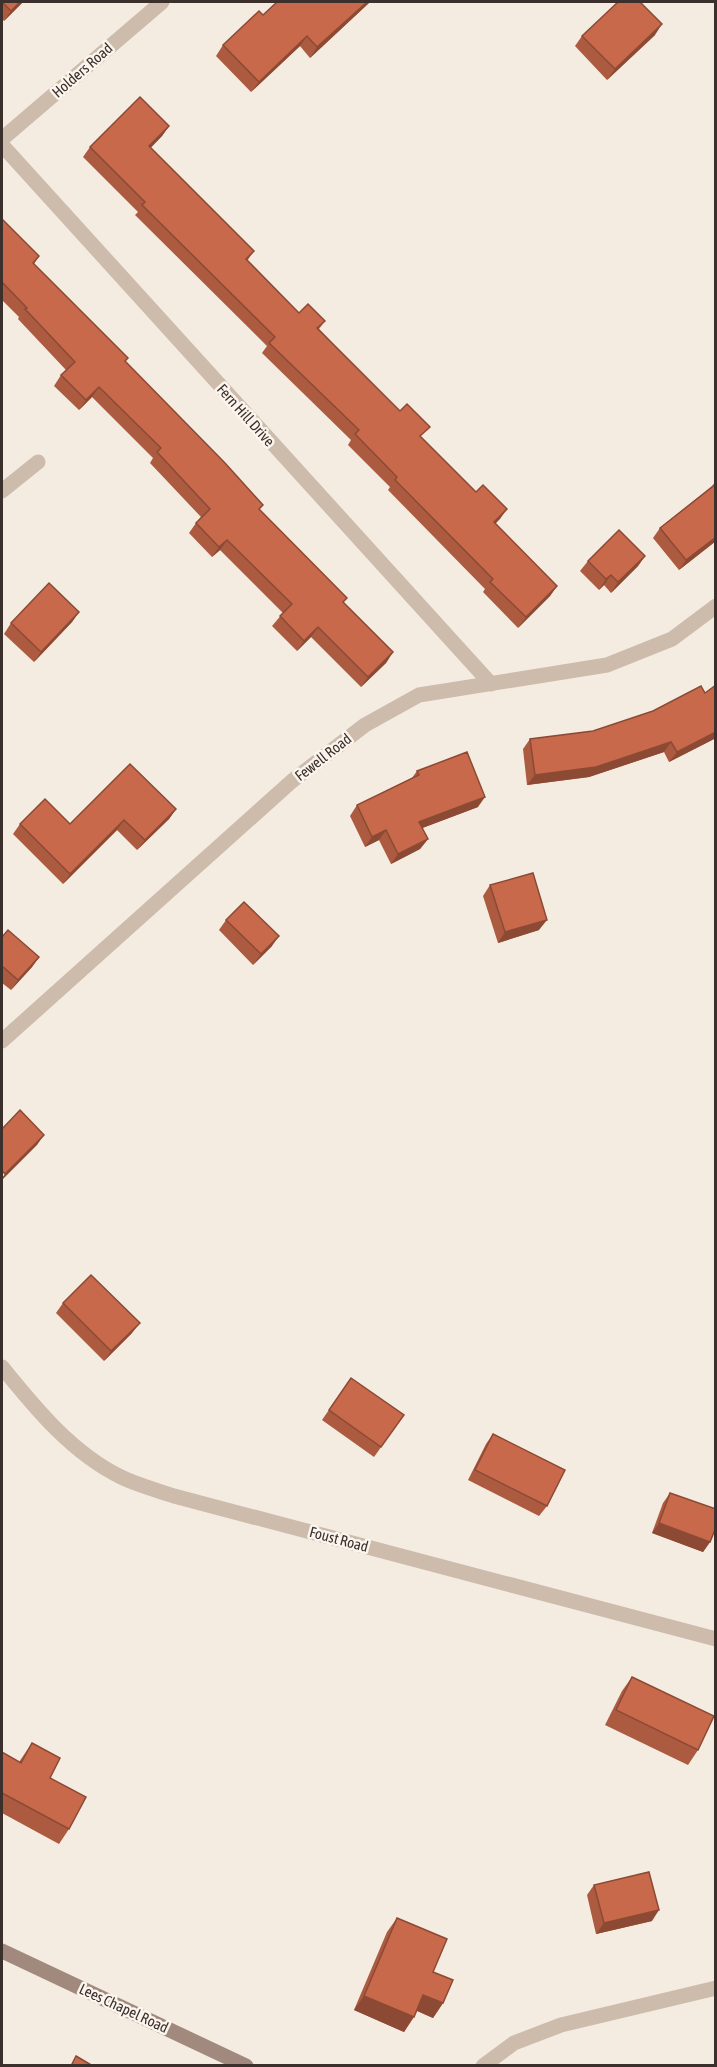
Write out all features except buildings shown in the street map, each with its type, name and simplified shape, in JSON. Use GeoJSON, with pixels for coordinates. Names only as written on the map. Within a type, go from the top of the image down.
{"type":"FeatureCollection","features":[{"type":"Feature","properties":{"kind":"main road","name":"Lees Chapel Road"},"geometry":{"type":"LineString","coordinates":[[2,1951],[246,2066]]}},
{"type":"Feature","properties":{"kind":"street","name":"Holders Road"},"geometry":{"type":"LineString","coordinates":[[2,139],[162,2]]}},
{"type":"Feature","properties":{"kind":"street","name":"Fern Hill Drive"},"geometry":{"type":"LineString","coordinates":[[2,145],[491,684]]}},
{"type":"Feature","properties":{"kind":"street"},"geometry":{"type":"LineString","coordinates":[[2,491],[38,462]]}},
{"type":"Feature","properties":{"kind":"street","name":"Fewell Road"},"geometry":{"type":"LineString","coordinates":[[2,1041],[292,781],[365,725],[419,695],[607,665],[672,639],[716,606]]}},
{"type":"Feature","properties":{"kind":"street","name":"Foust Road"},"geometry":{"type":"LineString","coordinates":[[2,1367],[49,1422],[83,1453],[121,1477],[174,1496],[716,1639]]}},
{"type":"Feature","properties":{"kind":"street"},"geometry":{"type":"LineString","coordinates":[[483,2066],[514,2043],[561,2025],[716,1988]]}}]}
